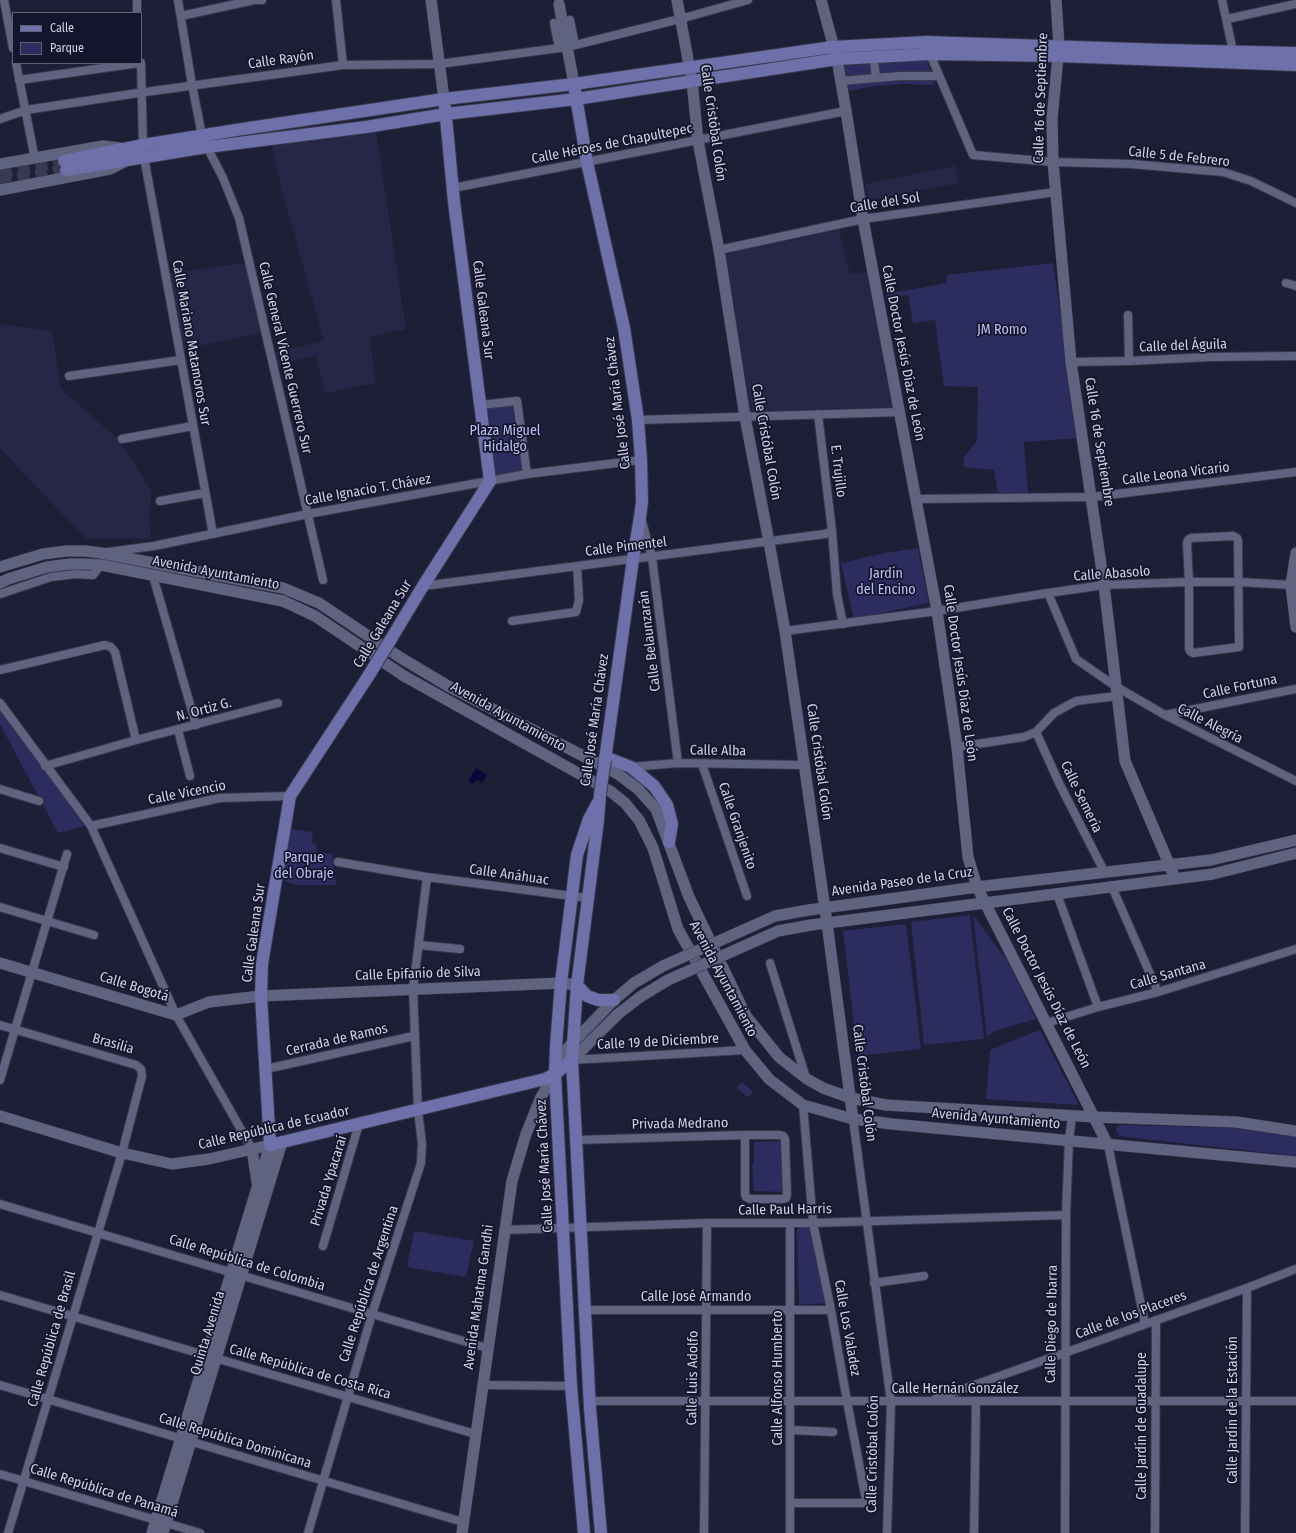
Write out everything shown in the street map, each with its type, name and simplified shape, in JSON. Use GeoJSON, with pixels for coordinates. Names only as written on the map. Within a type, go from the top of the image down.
{"type":"FeatureCollection","features":[{"type":"Feature","properties":{"kind":"main road"},"geometry":{"type":"LineString","coordinates":[[431,0],[438,64],[444,99]]}},
{"type":"Feature","properties":{"kind":"main road","name":"Calle Cristóbal Colón"},"geometry":{"type":"LineString","coordinates":[[677,0],[690,67],[698,141],[719,250],[745,417],[770,542],[785,631],[825,908],[853,1119]]}},
{"type":"Feature","properties":{"kind":"main road","name":"Calle Doctor Jesús Díaz de León"},"geometry":{"type":"LineString","coordinates":[[820,0],[835,53],[841,81],[863,219],[937,611],[957,747],[968,857],[977,887],[1108,1145]]}},
{"type":"Feature","properties":{"kind":"main road","name":"Calle 16 de Septiembre"},"geometry":{"type":"LineString","coordinates":[[1056,0],[1059,51],[1052,119],[1053,162],[1071,362],[1104,585],[1125,761],[1175,878]]}},
{"type":"Feature","properties":{"kind":"main road"},"geometry":{"type":"LineString","coordinates":[[559,4],[574,84]]}},
{"type":"Feature","properties":{"kind":"main road"},"geometry":{"type":"LineString","coordinates":[[1296,53],[1233,51],[1059,51],[930,54],[835,53],[692,80],[576,99],[446,114],[366,127],[128,160],[65,165],[124,148],[444,99],[574,84],[690,67],[835,53],[927,42],[1059,51],[1296,65]]}},
{"type":"Feature","properties":{"kind":"main road","name":"Calle José María Chávez"},"geometry":{"type":"LineString","coordinates":[[574,84],[587,162],[624,328],[638,420],[642,502],[599,798],[598,820],[587,898],[572,1043],[580,1228],[590,1402],[601,1533]]}},
{"type":"Feature","properties":{"kind":"main road","name":"Calle Galeana Sur"},"geometry":{"type":"LineString","coordinates":[[276,1144],[266,1069],[261,996],[262,964],[290,796],[392,639],[423,586],[490,481],[453,188],[444,99]]}},
{"type":"Feature","properties":{"kind":"main road"},"geometry":{"type":"LineString","coordinates":[[0,164],[103,146],[124,148]]}},
{"type":"Feature","properties":{"kind":"main road"},"geometry":{"type":"LineString","coordinates":[[0,190],[110,169],[128,160]]}},
{"type":"Feature","properties":{"kind":"main road","name":"Avenida Ayuntamiento"},"geometry":{"type":"LineString","coordinates":[[0,567],[43,554],[73,551],[102,553],[283,588],[320,603],[401,658],[448,686],[618,774],[638,788],[656,809],[689,896],[746,1016],[779,1057],[807,1080],[824,1088],[851,1098],[886,1105],[1072,1116],[1236,1122],[1296,1131]]}},
{"type":"Feature","properties":{"kind":"main road"},"geometry":{"type":"LineString","coordinates":[[1296,553],[1291,585],[1296,627]]}},
{"type":"Feature","properties":{"kind":"main road","name":"Avenida Ayuntamiento"},"geometry":{"type":"LineString","coordinates":[[0,583],[47,567],[70,564],[101,565],[283,601],[315,616],[404,676],[610,791],[625,803],[639,820],[653,848],[678,929],[745,1050],[769,1079],[803,1105],[853,1119],[892,1124],[1296,1162]]}},
{"type":"Feature","properties":{"kind":"main road"},"geometry":{"type":"LineString","coordinates":[[605,758],[631,767],[654,786],[667,805],[672,824],[669,842]]}},
{"type":"Feature","properties":{"kind":"main road","name":"Calle José María Chávez"},"geometry":{"type":"LineString","coordinates":[[585,1531],[571,1386],[555,1074],[561,983],[577,855],[589,819],[599,798]]}},
{"type":"Feature","properties":{"kind":"main road","name":"Avenida Paseo de la Cruz"},"geometry":{"type":"LineString","coordinates":[[556,1060],[614,1000],[634,983],[663,966],[775,916],[977,887],[1211,860],[1296,840]]}},
{"type":"Feature","properties":{"kind":"main road"},"geometry":{"type":"LineString","coordinates":[[555,1074],[572,1060],[618,1014],[640,997],[668,980],[778,931],[811,925],[1213,874],[1296,853]]}},
{"type":"Feature","properties":{"kind":"main road","name":"Calle Bogotá"},"geometry":{"type":"LineString","coordinates":[[0,963],[176,1015],[209,1002],[261,996]]}},
{"type":"Feature","properties":{"kind":"main road","name":"Calle Epifanio de Silva"},"geometry":{"type":"LineString","coordinates":[[261,996],[561,983],[577,985]]}},
{"type":"Feature","properties":{"kind":"main road"},"geometry":{"type":"LineString","coordinates":[[577,985],[586,996],[598,1000],[614,1000]]}},
{"type":"Feature","properties":{"kind":"main road","name":"Calle República de Ecuador"},"geometry":{"type":"LineString","coordinates":[[0,1116],[122,1153],[172,1164],[209,1159],[276,1144],[545,1079],[555,1074]]}},
{"type":"Feature","properties":{"kind":"main road","name":"Avenida Mahatma Gandhi"},"geometry":{"type":"LineString","coordinates":[[462,1527],[512,1181],[526,1134],[540,1097],[555,1074]]}},
{"type":"Feature","properties":{"kind":"main road","name":"Quinta Avenida"},"geometry":{"type":"LineString","coordinates":[[236,1274],[258,1186],[276,1144]]}},
{"type":"Feature","properties":{"kind":"main road","name":"Quinta Avenida"},"geometry":{"type":"LineString","coordinates":[[152,1533],[162,1525],[186,1440],[276,1144]]}},
{"type":"Feature","properties":{"kind":"main road"},"geometry":{"type":"LineString","coordinates":[[252,1149],[258,1186]]}},
{"type":"Feature","properties":{"kind":"street"},"geometry":{"type":"LineString","coordinates":[[4,0],[12,43]]}},
{"type":"Feature","properties":{"kind":"street"},"geometry":{"type":"LineString","coordinates":[[136,0],[137,12]]}},
{"type":"Feature","properties":{"kind":"street"},"geometry":{"type":"LineString","coordinates":[[178,0],[192,86],[202,135]]}},
{"type":"Feature","properties":{"kind":"street"},"geometry":{"type":"LineString","coordinates":[[181,16],[254,0],[262,0]]}},
{"type":"Feature","properties":{"kind":"street"},"geometry":{"type":"LineString","coordinates":[[336,0],[343,65]]}},
{"type":"Feature","properties":{"kind":"street","name":"Calle Rayón"},"geometry":{"type":"LineString","coordinates":[[0,119],[26,110],[343,65],[438,64],[567,47],[680,19],[748,0]]}},
{"type":"Feature","properties":{"kind":"street"},"geometry":{"type":"LineString","coordinates":[[1222,0],[1233,51]]}},
{"type":"Feature","properties":{"kind":"street"},"geometry":{"type":"LineString","coordinates":[[1227,19],[1296,4]]}},
{"type":"Feature","properties":{"kind":"street"},"geometry":{"type":"LineString","coordinates":[[567,47],[570,20]]}},
{"type":"Feature","properties":{"kind":"street"},"geometry":{"type":"LineString","coordinates":[[554,23],[567,47]]}},
{"type":"Feature","properties":{"kind":"street"},"geometry":{"type":"LineString","coordinates":[[841,81],[876,77],[939,76],[930,54]]}},
{"type":"Feature","properties":{"kind":"street"},"geometry":{"type":"LineString","coordinates":[[874,61],[876,77]]}},
{"type":"Feature","properties":{"kind":"street"},"geometry":{"type":"LineString","coordinates":[[16,64],[35,158]]}},
{"type":"Feature","properties":{"kind":"street"},"geometry":{"type":"LineString","coordinates":[[19,80],[133,64]]}},
{"type":"Feature","properties":{"kind":"street"},"geometry":{"type":"LineString","coordinates":[[140,64],[143,145]]}},
{"type":"Feature","properties":{"kind":"street","name":"Calle 5 de Febrero"},"geometry":{"type":"LineString","coordinates":[[939,76],[973,155],[1053,162],[1131,164],[1223,172],[1251,181],[1296,203]]}},
{"type":"Feature","properties":{"kind":"street","name":"Calle Héroes de Chapultepec"},"geometry":{"type":"LineString","coordinates":[[453,188],[846,111]]}},
{"type":"Feature","properties":{"kind":"street","name":"Calle General Vicente Guerrero Sur"},"geometry":{"type":"LineString","coordinates":[[207,148],[224,178],[239,218],[323,580]]}},
{"type":"Feature","properties":{"kind":"street","name":"Calle Mariano Matamoros Sur"},"geometry":{"type":"LineString","coordinates":[[144,157],[213,534]]}},
{"type":"Feature","properties":{"kind":"street","name":"Calle del Sol"},"geometry":{"type":"LineString","coordinates":[[719,250],[863,219],[1056,192]]}},
{"type":"Feature","properties":{"kind":"street"},"geometry":{"type":"LineString","coordinates":[[1286,283],[1296,286]]}},
{"type":"Feature","properties":{"kind":"street"},"geometry":{"type":"LineString","coordinates":[[1128,315],[1130,361]]}},
{"type":"Feature","properties":{"kind":"street","name":"Calle del Águila"},"geometry":{"type":"LineString","coordinates":[[1071,362],[1210,357],[1296,356]]}},
{"type":"Feature","properties":{"kind":"street"},"geometry":{"type":"LineString","coordinates":[[69,376],[181,360]]}},
{"type":"Feature","properties":{"kind":"street"},"geometry":{"type":"LineString","coordinates":[[481,406],[517,401],[527,474]]}},
{"type":"Feature","properties":{"kind":"street"},"geometry":{"type":"LineString","coordinates":[[638,420],[899,412]]}},
{"type":"Feature","properties":{"kind":"street","name":"E. Trujillo"},"geometry":{"type":"LineString","coordinates":[[818,414],[832,532],[837,594],[843,624]]}},
{"type":"Feature","properties":{"kind":"street"},"geometry":{"type":"LineString","coordinates":[[122,439],[193,426]]}},
{"type":"Feature","properties":{"kind":"street","name":"Calle Ignacio T. Chávez"},"geometry":{"type":"LineString","coordinates":[[102,553],[154,546],[308,514],[527,474],[641,460]]}},
{"type":"Feature","properties":{"kind":"street","name":"Calle Leona Vicario"},"geometry":{"type":"LineString","coordinates":[[916,500],[1092,497],[1296,472]]}},
{"type":"Feature","properties":{"kind":"street"},"geometry":{"type":"LineString","coordinates":[[160,501],[205,492]]}},
{"type":"Feature","properties":{"kind":"street","name":"Calle Belaunzarán"},"geometry":{"type":"LineString","coordinates":[[640,517],[652,557],[678,763]]}},
{"type":"Feature","properties":{"kind":"street","name":"Calle Pimentel"},"geometry":{"type":"LineString","coordinates":[[423,586],[770,542],[832,532]]}},
{"type":"Feature","properties":{"kind":"street"},"geometry":{"type":"LineString","coordinates":[[1233,536],[1237,538],[1239,582],[1239,648],[1193,653],[1190,652],[1188,540],[1191,538],[1233,536]]}},
{"type":"Feature","properties":{"kind":"street"},"geometry":{"type":"LineString","coordinates":[[0,594],[50,577],[76,574],[93,575],[101,565]]}},
{"type":"Feature","properties":{"kind":"street"},"geometry":{"type":"LineString","coordinates":[[512,620],[576,612],[579,600],[577,566]]}},
{"type":"Feature","properties":{"kind":"street"},"geometry":{"type":"LineString","coordinates":[[153,576],[196,725]]}},
{"type":"Feature","properties":{"kind":"street","name":"Calle Abasolo"},"geometry":{"type":"LineString","coordinates":[[785,631],[937,611],[1104,585],[1189,582],[1239,582],[1291,585]]}},
{"type":"Feature","properties":{"kind":"street","name":"Calle Alegría"},"geometry":{"type":"LineString","coordinates":[[1048,593],[1076,659],[1116,691],[1296,781]]}},
{"type":"Feature","properties":{"kind":"street"},"geometry":{"type":"LineString","coordinates":[[0,670],[105,645],[111,647],[115,652],[136,740]]}},
{"type":"Feature","properties":{"kind":"street","name":"Calle Fortuna"},"geometry":{"type":"LineString","coordinates":[[1165,716],[1296,689]]}},
{"type":"Feature","properties":{"kind":"street"},"geometry":{"type":"LineString","coordinates":[[957,747],[1024,737],[1036,732],[1054,713],[1076,701],[1116,691]]}},
{"type":"Feature","properties":{"kind":"street"},"geometry":{"type":"LineString","coordinates":[[0,703],[45,766],[91,826],[176,1015],[252,1149]]}},
{"type":"Feature","properties":{"kind":"street","name":"N. Ortiz G."},"geometry":{"type":"LineString","coordinates":[[45,766],[136,740],[278,704]]}},
{"type":"Feature","properties":{"kind":"street"},"geometry":{"type":"LineString","coordinates":[[178,730],[190,776]]}},
{"type":"Feature","properties":{"kind":"street","name":"Calle Semería"},"geometry":{"type":"LineString","coordinates":[[1036,732],[1060,785],[1105,873]]}},
{"type":"Feature","properties":{"kind":"street","name":"Calle Alba"},"geometry":{"type":"LineString","coordinates":[[631,767],[678,763],[805,765]]}},
{"type":"Feature","properties":{"kind":"street","name":"Calle Granjenito"},"geometry":{"type":"LineString","coordinates":[[702,764],[747,896]]}},
{"type":"Feature","properties":{"kind":"street"},"geometry":{"type":"LineString","coordinates":[[0,789],[39,801]]}},
{"type":"Feature","properties":{"kind":"street","name":"Calle Vicencio"},"geometry":{"type":"LineString","coordinates":[[91,826],[220,798],[290,796]]}},
{"type":"Feature","properties":{"kind":"street"},"geometry":{"type":"LineString","coordinates":[[0,848],[64,866]]}},
{"type":"Feature","properties":{"kind":"street"},"geometry":{"type":"LineString","coordinates":[[0,1080],[67,854]]}},
{"type":"Feature","properties":{"kind":"street","name":"Calle Anáhuac"},"geometry":{"type":"LineString","coordinates":[[338,862],[427,877],[587,898]]}},
{"type":"Feature","properties":{"kind":"street","name":"Calle República de Argentina"},"geometry":{"type":"LineString","coordinates":[[308,1533],[372,1314],[421,1163],[422,1144],[418,1110],[414,1036],[414,989],[427,877]]}},
{"type":"Feature","properties":{"kind":"street"},"geometry":{"type":"LineString","coordinates":[[1112,887],[1158,992]]}},
{"type":"Feature","properties":{"kind":"street"},"geometry":{"type":"LineString","coordinates":[[1057,894],[1098,1008]]}},
{"type":"Feature","properties":{"kind":"street"},"geometry":{"type":"LineString","coordinates":[[0,908],[94,935]]}},
{"type":"Feature","properties":{"kind":"street"},"geometry":{"type":"LineString","coordinates":[[419,945],[460,949]]}},
{"type":"Feature","properties":{"kind":"street","name":"Calle Santana"},"geometry":{"type":"LineString","coordinates":[[1047,1023],[1158,992],[1296,949]]}},
{"type":"Feature","properties":{"kind":"street"},"geometry":{"type":"LineString","coordinates":[[770,963],[807,1080]]}},
{"type":"Feature","properties":{"kind":"street"},"geometry":{"type":"LineString","coordinates":[[0,1025],[16,1029]]}},
{"type":"Feature","properties":{"kind":"street","name":"Brasilia"},"geometry":{"type":"LineString","coordinates":[[16,1029],[136,1065],[141,1069],[142,1076],[122,1153]]}},
{"type":"Feature","properties":{"kind":"street","name":"Cerrada de Ramos"},"geometry":{"type":"LineString","coordinates":[[266,1069],[414,1036]]}},
{"type":"Feature","properties":{"kind":"street","name":"Calle 19 de Diciembre"},"geometry":{"type":"LineString","coordinates":[[572,1060],[745,1050]]}},
{"type":"Feature","properties":{"kind":"street","name":"Calle Los Valadez"},"geometry":{"type":"LineString","coordinates":[[790,1503],[865,1502],[814,1223],[803,1105]]}},
{"type":"Feature","properties":{"kind":"street","name":"Calle Diego de Ibarra"},"geometry":{"type":"LineString","coordinates":[[1065,1533],[1066,1216],[1069,1140],[1072,1116]]}},
{"type":"Feature","properties":{"kind":"street","name":"Calle Cristóbal Colón"},"geometry":{"type":"LineString","coordinates":[[853,1119],[891,1402],[887,1533]]}},
{"type":"Feature","properties":{"kind":"street","name":"Privada Ypacaraí"},"geometry":{"type":"LineString","coordinates":[[323,1246],[359,1124]]}},
{"type":"Feature","properties":{"kind":"street","name":"Privada Medrano"},"geometry":{"type":"LineString","coordinates":[[577,1140],[745,1136],[783,1136],[785,1140],[786,1198],[746,1198],[745,1136]]}},
{"type":"Feature","properties":{"kind":"street","name":"Calle Doctor Jesús Díaz de León"},"geometry":{"type":"LineString","coordinates":[[1108,1145],[1144,1324]]}},
{"type":"Feature","properties":{"kind":"street","name":"Calle República de Brasil"},"geometry":{"type":"LineString","coordinates":[[8,1533],[97,1232],[122,1153]]}},
{"type":"Feature","properties":{"kind":"street","name":"Calle República de Colombia"},"geometry":{"type":"LineString","coordinates":[[0,1204],[487,1348]]}},
{"type":"Feature","properties":{"kind":"street","name":"Calle Paul Harris"},"geometry":{"type":"LineString","coordinates":[[504,1230],[707,1223],[814,1223],[1066,1216]]}},
{"type":"Feature","properties":{"kind":"street","name":"Calle Luis Adolfo"},"geometry":{"type":"LineString","coordinates":[[704,1533],[707,1223]]}},
{"type":"Feature","properties":{"kind":"street","name":"Calle Alfonso Humberto"},"geometry":{"type":"LineString","coordinates":[[790,1223],[790,1533]]}},
{"type":"Feature","properties":{"kind":"street","name":"Calle de los Placeres"},"geometry":{"type":"LineString","coordinates":[[928,1402],[1247,1288],[1296,1269]]}},
{"type":"Feature","properties":{"kind":"street"},"geometry":{"type":"LineString","coordinates":[[874,1283],[924,1276]]}},
{"type":"Feature","properties":{"kind":"street","name":"Calle Jardín de la Estación"},"geometry":{"type":"LineString","coordinates":[[1245,1533],[1247,1288]]}},
{"type":"Feature","properties":{"kind":"street","name":"Calle República de Costa Rica"},"geometry":{"type":"LineString","coordinates":[[0,1295],[475,1434]]}},
{"type":"Feature","properties":{"kind":"street","name":"Calle José Armando"},"geometry":{"type":"LineString","coordinates":[[585,1310],[831,1310]]}},
{"type":"Feature","properties":{"kind":"street","name":"Calle Jardín de Guadalupe"},"geometry":{"type":"LineString","coordinates":[[1155,1533],[1156,1320]]}},
{"type":"Feature","properties":{"kind":"street","name":"Calle República Dominicana"},"geometry":{"type":"LineString","coordinates":[[0,1385],[324,1481],[462,1527]]}},
{"type":"Feature","properties":{"kind":"street"},"geometry":{"type":"LineString","coordinates":[[482,1385],[571,1386]]}},
{"type":"Feature","properties":{"kind":"street","name":"Calle Hernán González"},"geometry":{"type":"LineString","coordinates":[[590,1402],[1296,1401]]}},
{"type":"Feature","properties":{"kind":"street"},"geometry":{"type":"LineString","coordinates":[[974,1533],[976,1402]]}},
{"type":"Feature","properties":{"kind":"street"},"geometry":{"type":"LineString","coordinates":[[791,1430],[833,1432]]}},
{"type":"Feature","properties":{"kind":"street","name":"Calle República de Panamá"},"geometry":{"type":"LineString","coordinates":[[0,1474],[162,1525],[200,1533]]}},
{"type":"Feature","properties":{"kind":"shaded area"},"geometry":{"type":"Polygon","coordinates":[[[376,132],[406,329],[369,337],[376,383],[325,393],[316,355],[277,365],[273,353],[324,341],[281,187],[272,145],[376,132]]]}},
{"type":"Feature","properties":{"kind":"shaded area"},"geometry":{"type":"Polygon","coordinates":[[[955,166],[959,183],[868,200],[865,184],[955,166]]]}},
{"type":"Feature","properties":{"kind":"shaded area"},"geometry":{"type":"Polygon","coordinates":[[[839,230],[850,274],[867,272],[893,407],[750,412],[725,254],[839,230]]]}},
{"type":"Feature","properties":{"kind":"shaded area"},"geometry":{"type":"Polygon","coordinates":[[[246,263],[264,332],[184,349],[169,273],[246,263]]]}},
{"type":"Feature","properties":{"kind":"shaded area"},"geometry":{"type":"Polygon","coordinates":[[[0,324],[52,331],[61,389],[119,440],[152,492],[149,516],[151,539],[85,538],[0,448],[0,324]]]}},
{"type":"Feature","properties":{"kind":"shaded area"},"geometry":{"type":"Polygon","coordinates":[[[476,768],[487,775],[482,783],[477,779],[473,784],[468,781],[476,768]]]}},
{"type":"Feature","properties":{"kind":"green space"},"geometry":{"type":"Polygon","coordinates":[[[926,58],[935,85],[905,84],[874,86],[848,91],[844,63],[926,58]]]}},
{"type":"Feature","properties":{"kind":"green space","name":"JM Romo"},"geometry":{"type":"Polygon","coordinates":[[[1053,263],[1079,438],[1024,442],[1028,495],[998,494],[994,470],[963,467],[964,457],[977,441],[978,387],[944,386],[935,320],[913,323],[908,295],[887,298],[887,294],[947,283],[947,275],[1053,263]]]}},
{"type":"Feature","properties":{"kind":"green space","name":"Plaza Miguel Hidalgo"},"geometry":{"type":"Polygon","coordinates":[[[514,403],[525,470],[496,475],[485,408],[514,403]]]}},
{"type":"Feature","properties":{"kind":"green space","name":"Jardín del Encino"},"geometry":{"type":"Polygon","coordinates":[[[918,548],[929,603],[854,619],[841,563],[880,554],[918,548]]]}},
{"type":"Feature","properties":{"kind":"green space"},"geometry":{"type":"Polygon","coordinates":[[[0,711],[85,826],[58,833],[0,724],[0,711]]]}},
{"type":"Feature","properties":{"kind":"green space","name":"Parque del Obraje"},"geometry":{"type":"Polygon","coordinates":[[[291,829],[313,832],[311,842],[317,845],[316,852],[332,854],[336,885],[296,885],[282,880],[291,829]]]}},
{"type":"Feature","properties":{"kind":"green space"},"geometry":{"type":"Polygon","coordinates":[[[970,915],[984,1039],[924,1045],[911,922],[970,915]]]}},
{"type":"Feature","properties":{"kind":"green space"},"geometry":{"type":"Polygon","coordinates":[[[973,915],[1008,962],[1036,1019],[994,1031],[987,1037],[973,915]]]}},
{"type":"Feature","properties":{"kind":"green space"},"geometry":{"type":"Polygon","coordinates":[[[906,924],[921,1049],[858,1056],[843,931],[906,924]]]}},
{"type":"Feature","properties":{"kind":"green space"},"geometry":{"type":"Polygon","coordinates":[[[1040,1030],[1079,1105],[986,1099],[990,1050],[1040,1030]]]}},
{"type":"Feature","properties":{"kind":"green space"},"geometry":{"type":"Polygon","coordinates":[[[742,1082],[753,1092],[748,1097],[737,1088],[742,1082]]]}},
{"type":"Feature","properties":{"kind":"green space"},"geometry":{"type":"Polygon","coordinates":[[[1117,1126],[1243,1128],[1296,1136],[1296,1156],[1119,1136],[1116,1131],[1117,1126]]]}},
{"type":"Feature","properties":{"kind":"green space"},"geometry":{"type":"Polygon","coordinates":[[[782,1141],[783,1192],[754,1191],[752,1166],[754,1162],[754,1142],[782,1141]]]}},
{"type":"Feature","properties":{"kind":"green space"},"geometry":{"type":"Polygon","coordinates":[[[812,1225],[827,1303],[799,1305],[797,1226],[812,1225]]]}},
{"type":"Feature","properties":{"kind":"green space"},"geometry":{"type":"Polygon","coordinates":[[[414,1231],[474,1241],[466,1277],[407,1267],[414,1231]]]}},
{"type":"Feature","properties":{"kind":"tunnel"},"geometry":{"type":"LineString","coordinates":[[0,173],[64,161]]}},
{"type":"Feature","properties":{"kind":"tunnel"},"geometry":{"type":"LineString","coordinates":[[0,182],[66,170]]}}]}
